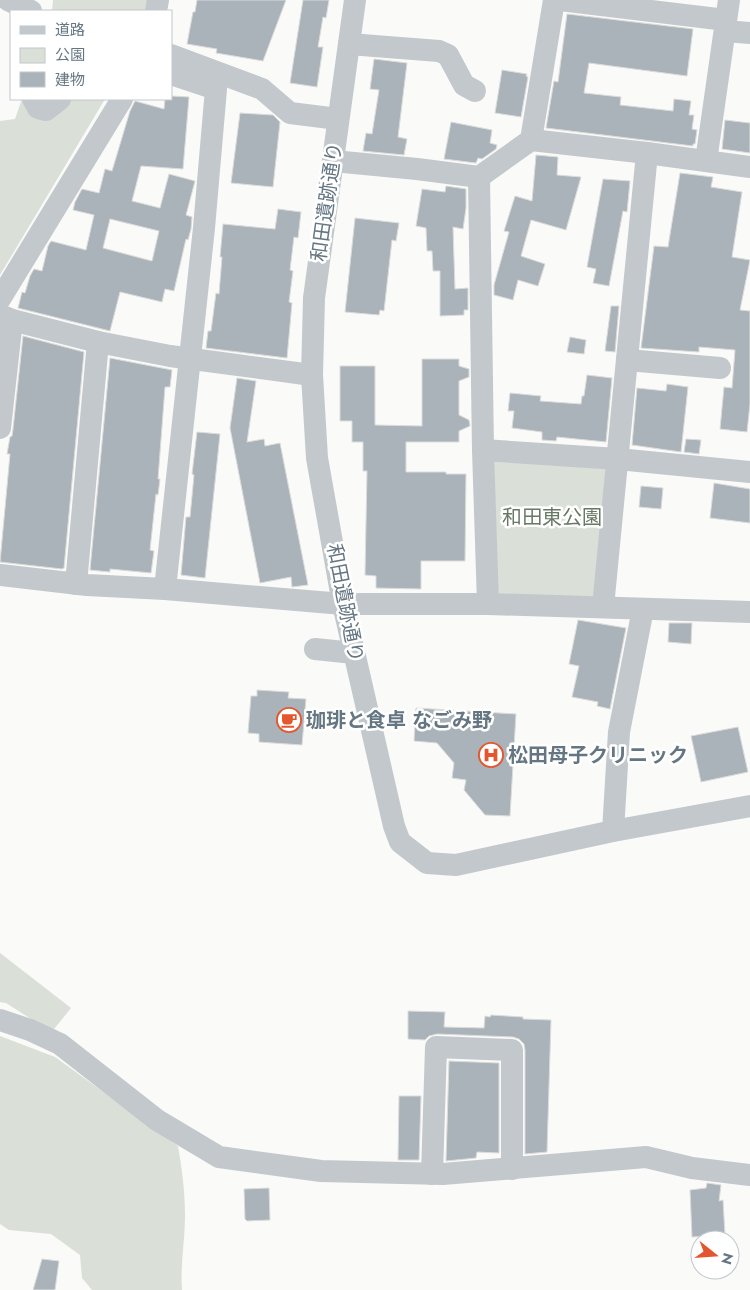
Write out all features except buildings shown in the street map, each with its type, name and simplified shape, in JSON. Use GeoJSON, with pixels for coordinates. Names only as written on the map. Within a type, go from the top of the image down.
{"type":"FeatureCollection","features":[{"type":"Feature","properties":{"kind":"street"},"geometry":{"type":"LineString","coordinates":[[8,0],[29,10]]}},
{"type":"Feature","properties":{"kind":"street","name":"和田遺跡通り"},"geometry":{"type":"LineString","coordinates":[[355,0],[314,298],[312,375],[317,458],[343,604],[400,842],[427,863],[456,865],[612,831],[750,806]]}},
{"type":"Feature","properties":{"kind":"street"},"geometry":{"type":"LineString","coordinates":[[531,140],[554,0]]}},
{"type":"Feature","properties":{"kind":"street"},"geometry":{"type":"LineString","coordinates":[[560,0],[727,17],[750,34]]}},
{"type":"Feature","properties":{"kind":"street"},"geometry":{"type":"LineString","coordinates":[[706,161],[727,17]]}},
{"type":"Feature","properties":{"kind":"street"},"geometry":{"type":"LineString","coordinates":[[349,44],[439,51],[448,55],[464,85],[475,91]]}},
{"type":"Feature","properties":{"kind":"street"},"geometry":{"type":"LineString","coordinates":[[172,55],[262,89],[290,113],[338,119]]}},
{"type":"Feature","properties":{"kind":"street"},"geometry":{"type":"LineString","coordinates":[[165,589],[204,228],[216,89],[172,74]]}},
{"type":"Feature","properties":{"kind":"street"},"geometry":{"type":"LineString","coordinates":[[34,100],[38,108],[46,110],[59,100]]}},
{"type":"Feature","properties":{"kind":"street"},"geometry":{"type":"LineString","coordinates":[[0,299],[121,100]]}},
{"type":"Feature","properties":{"kind":"street"},"geometry":{"type":"LineString","coordinates":[[333,161],[417,169],[478,178],[531,140],[647,152],[750,166]]}},
{"type":"Feature","properties":{"kind":"street"},"geometry":{"type":"LineString","coordinates":[[603,607],[647,152]]}},
{"type":"Feature","properties":{"kind":"street"},"geometry":{"type":"LineString","coordinates":[[478,178],[488,604]]}},
{"type":"Feature","properties":{"kind":"street"},"geometry":{"type":"LineString","coordinates":[[1,413],[6,317],[98,342],[190,359],[312,375]]}},
{"type":"Feature","properties":{"kind":"street"},"geometry":{"type":"LineString","coordinates":[[76,584],[98,342]]}},
{"type":"Feature","properties":{"kind":"street"},"geometry":{"type":"LineString","coordinates":[[627,360],[720,368]]}},
{"type":"Feature","properties":{"kind":"street"},"geometry":{"type":"LineString","coordinates":[[483,450],[618,458],[750,472]]}},
{"type":"Feature","properties":{"kind":"street"},"geometry":{"type":"LineString","coordinates":[[0,574],[76,584],[165,589],[343,604],[488,604],[750,612]]}},
{"type":"Feature","properties":{"kind":"street"},"geometry":{"type":"LineString","coordinates":[[612,831],[619,732],[643,609]]}},
{"type":"Feature","properties":{"kind":"street"},"geometry":{"type":"LineString","coordinates":[[315,649],[354,653]]}},
{"type":"Feature","properties":{"kind":"street"},"geometry":{"type":"LineString","coordinates":[[0,1020],[30,1030],[60,1044],[157,1120],[219,1157],[321,1171],[432,1174],[646,1157],[692,1168],[750,1175]]}},
{"type":"Feature","properties":{"kind":"street"},"geometry":{"type":"LineString","coordinates":[[432,1174],[436,1047],[512,1050],[512,1169]]}},
{"type":"Feature","properties":{"kind":"green space"},"geometry":{"type":"Polygon","coordinates":[[[53,0],[149,0],[145,10],[52,10],[53,0]]]}},
{"type":"Feature","properties":{"kind":"green space"},"geometry":{"type":"Polygon","coordinates":[[[22,100],[104,100],[0,275],[0,121],[15,119],[22,100]]]}},
{"type":"Feature","properties":{"kind":"green space","name":"和田東公園"},"geometry":{"type":"Polygon","coordinates":[[[494,456],[614,464],[600,600],[496,597],[494,456]]]}},
{"type":"Feature","properties":{"kind":"green space"},"geometry":{"type":"Polygon","coordinates":[[[0,953],[71,1008],[54,1029],[39,1024],[6,1003],[0,1002],[0,953]]]}},
{"type":"Feature","properties":{"kind":"green space"},"geometry":{"type":"Polygon","coordinates":[[[0,1036],[55,1057],[178,1146],[185,1207],[182,1290],[92,1290],[82,1278],[80,1255],[51,1234],[9,1230],[0,1224],[0,1036]]]}},
{"type":"Feature","properties":{"kind":"place","name":"珈琲と食卓 なごみ野"},"geometry":{"type":"Point","coordinates":[289,720]}},
{"type":"Feature","properties":{"kind":"place","name":"松田母子クリニック"},"geometry":{"type":"Point","coordinates":[491,755]}}]}
